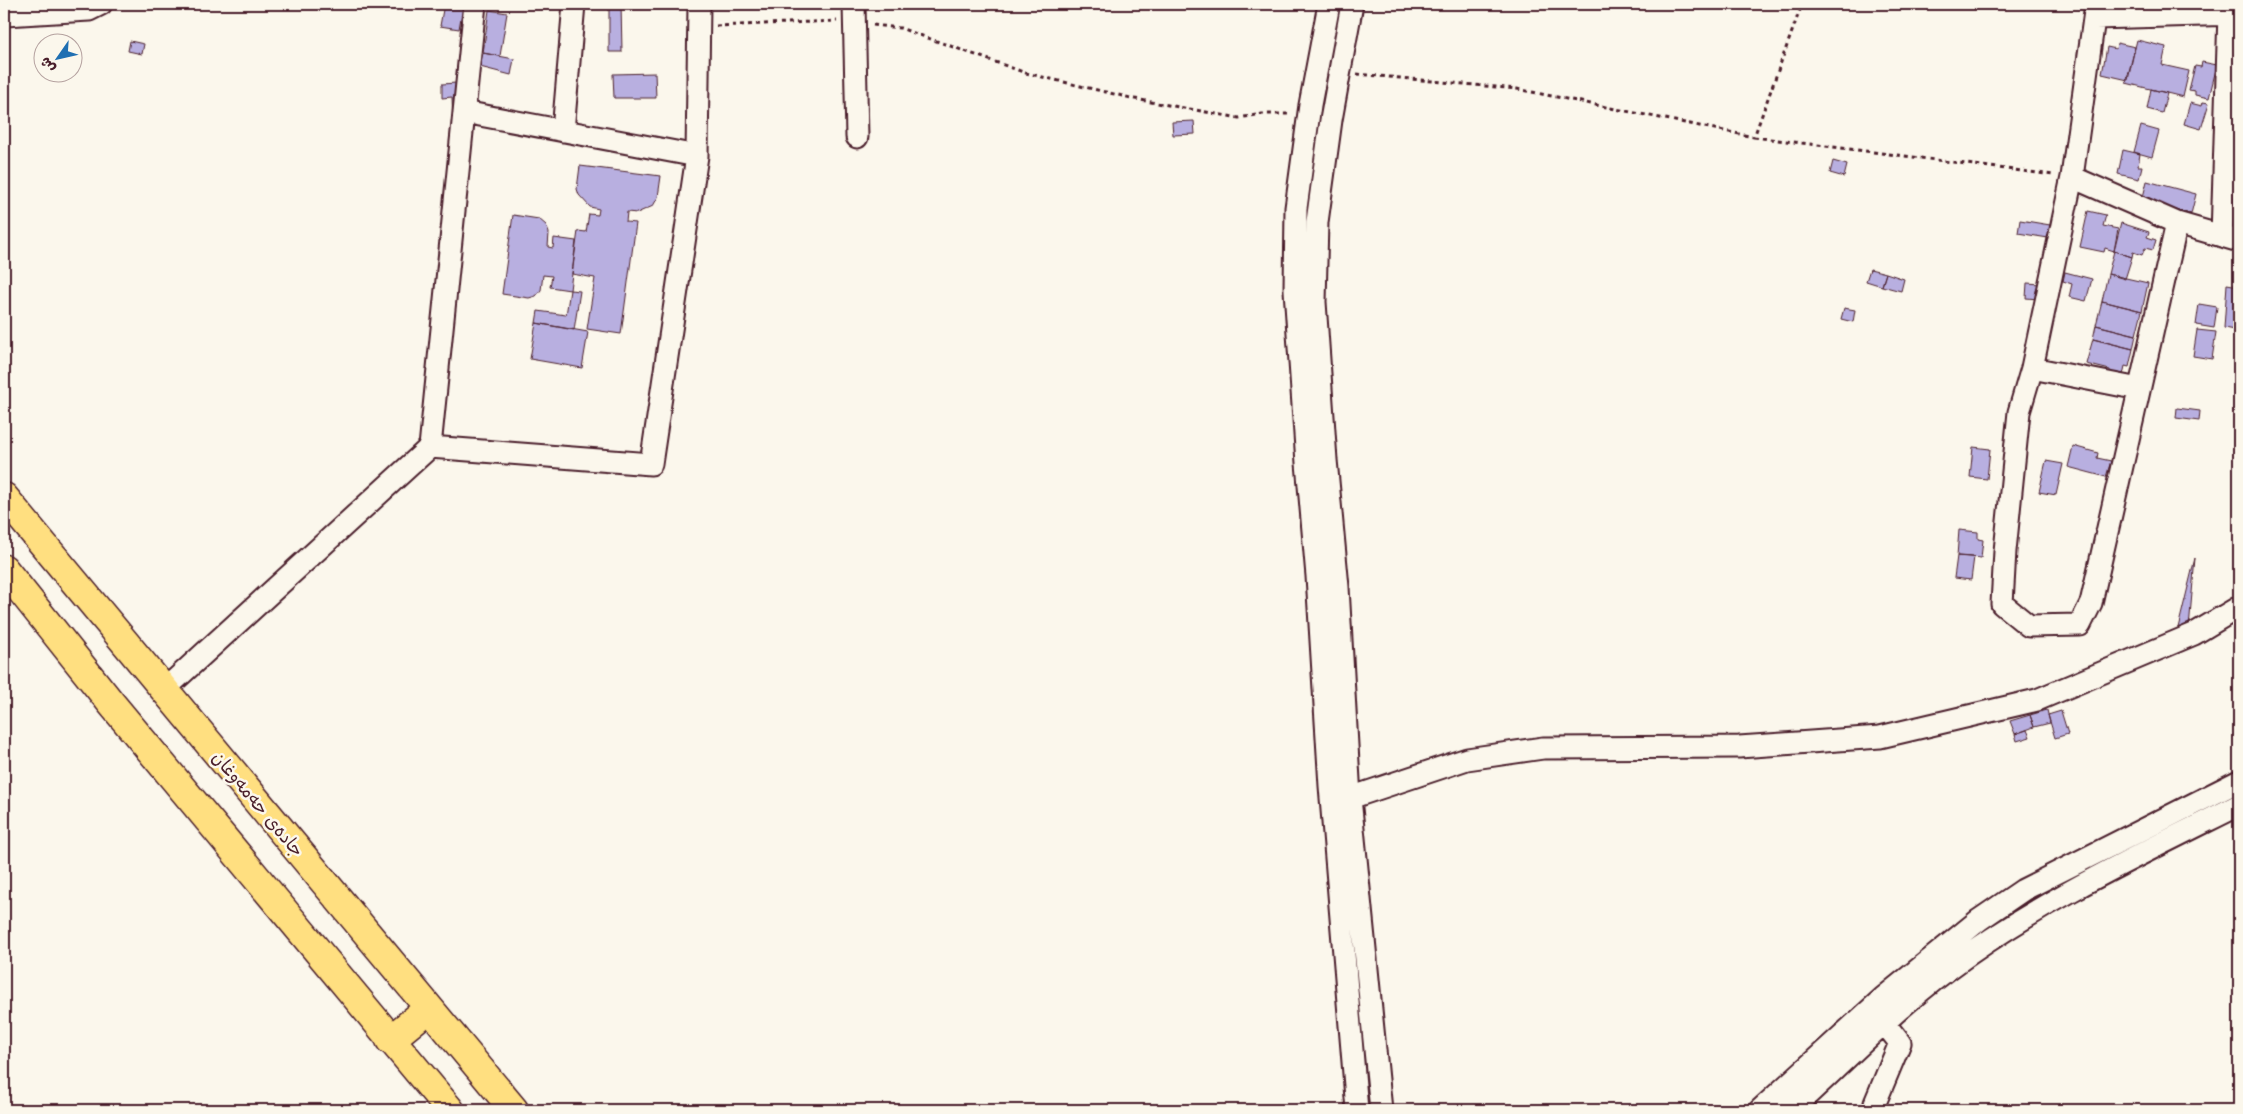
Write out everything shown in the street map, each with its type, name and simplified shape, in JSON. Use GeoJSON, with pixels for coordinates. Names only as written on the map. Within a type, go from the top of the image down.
{"type":"FeatureCollection","features":[{"type":"Feature","properties":{"kind":"main road","name":"جادەی حەمەوغان"},"geometry":{"type":"LineString","coordinates":[[4,496],[514,1110]]}},
{"type":"Feature","properties":{"kind":"main road"},"geometry":{"type":"LineString","coordinates":[[4,569],[111,703],[450,1110]]}},
{"type":"Feature","properties":{"kind":"main road"},"geometry":{"type":"LineString","coordinates":[[390,1040],[429,1008]]}},
{"type":"Feature","properties":{"kind":"street"},"geometry":{"type":"LineString","coordinates":[[4,16],[89,10],[101,4]]}},
{"type":"Feature","properties":{"kind":"street"},"geometry":{"type":"LineString","coordinates":[[164,690],[430,447],[475,4]]}},
{"type":"Feature","properties":{"kind":"street"},"geometry":{"type":"LineString","coordinates":[[563,131],[574,4]]}},
{"type":"Feature","properties":{"kind":"street"},"geometry":{"type":"LineString","coordinates":[[430,447],[651,464],[697,156],[699,4]]}},
{"type":"Feature","properties":{"kind":"street"},"geometry":{"type":"LineString","coordinates":[[1329,4],[1309,115],[1296,208],[1295,290],[1316,461],[1338,587],[1350,798],[1381,1110]]}},
{"type":"Feature","properties":{"kind":"street"},"geometry":{"type":"LineString","coordinates":[[1352,4],[1339,72],[1317,222],[1315,302],[1317,576],[1330,786],[1357,1110]]}},
{"type":"Feature","properties":{"kind":"street"},"geometry":{"type":"LineString","coordinates":[[2072,177],[2177,223],[2231,239],[2234,14],[2096,11],[2072,177],[2032,368],[2019,412],[2005,551],[2002,604],[2029,626],[2080,625],[2091,603],[2177,223]]}},
{"type":"Feature","properties":{"kind":"street"},"geometry":{"type":"LineString","coordinates":[[854,14],[857,137]]}},
{"type":"Feature","properties":{"kind":"street"},"geometry":{"type":"LineString","coordinates":[[464,112],[697,156]]}},
{"type":"Feature","properties":{"kind":"street"},"geometry":{"type":"LineString","coordinates":[[2032,368],[2139,389]]}},
{"type":"Feature","properties":{"kind":"street"},"geometry":{"type":"LineString","coordinates":[[1350,798],[1467,759],[1543,748],[1739,747],[1880,737],[2037,700],[2194,634],[2239,607]]}},
{"type":"Feature","properties":{"kind":"street"},"geometry":{"type":"LineString","coordinates":[[1760,1110],[1883,998],[1979,920],[2023,890],[2239,781]]}},
{"type":"Feature","properties":{"kind":"street"},"geometry":{"type":"LineString","coordinates":[[1791,1110],[1945,971],[2031,913],[2112,869],[2239,805]]}},
{"type":"Feature","properties":{"kind":"street"},"geometry":{"type":"LineString","coordinates":[[1875,1110],[1875,1102],[1900,1043],[1885,1024]]}},
{"type":"Feature","properties":{"kind":"path"},"geometry":{"type":"LineString","coordinates":[[1754,137],[1802,4]]}},
{"type":"Feature","properties":{"kind":"path"},"geometry":{"type":"LineString","coordinates":[[699,26],[838,21],[854,14],[900,28],[1026,73],[1136,100],[1239,118],[1262,114],[1309,115]]}},
{"type":"Feature","properties":{"kind":"path"},"geometry":{"type":"LineString","coordinates":[[1339,72],[1517,89],[1754,137],[2072,177]]}},
{"type":"Feature","properties":{"kind":"building"},"geometry":{"type":"Polygon","coordinates":[[[444,4],[463,6],[459,29],[440,26],[444,4]]]}},
{"type":"Feature","properties":{"kind":"building"},"geometry":{"type":"Polygon","coordinates":[[[609,4],[621,4],[622,52],[609,52],[609,4]]]}},
{"type":"Feature","properties":{"kind":"building"},"geometry":{"type":"Polygon","coordinates":[[[489,10],[507,13],[500,56],[483,53],[489,10]]]}},
{"type":"Feature","properties":{"kind":"building"},"geometry":{"type":"Polygon","coordinates":[[[2137,40],[2166,47],[2162,65],[2189,71],[2183,97],[2126,83],[2137,40]]]}},
{"type":"Feature","properties":{"kind":"building"},"geometry":{"type":"Polygon","coordinates":[[[130,41],[144,44],[142,54],[128,51],[130,41]]]}},
{"type":"Feature","properties":{"kind":"building"},"geometry":{"type":"Polygon","coordinates":[[[2117,43],[2135,47],[2128,80],[2102,74],[2107,47],[2116,49],[2117,43]]]}},
{"type":"Feature","properties":{"kind":"building"},"geometry":{"type":"Polygon","coordinates":[[[483,53],[514,59],[511,75],[480,67],[483,53]]]}},
{"type":"Feature","properties":{"kind":"building"},"geometry":{"type":"Polygon","coordinates":[[[2202,62],[2217,65],[2209,98],[2195,95],[2195,91],[2189,90],[2195,66],[2201,67],[2202,62]]]}},
{"type":"Feature","properties":{"kind":"building"},"geometry":{"type":"Polygon","coordinates":[[[655,73],[656,98],[614,98],[613,74],[655,73]]]}},
{"type":"Feature","properties":{"kind":"building"},"geometry":{"type":"Polygon","coordinates":[[[456,83],[455,87],[466,87],[453,127],[452,97],[442,98],[442,84],[456,83]]]}},
{"type":"Feature","properties":{"kind":"building"},"geometry":{"type":"Polygon","coordinates":[[[2151,89],[2167,93],[2162,113],[2147,109],[2151,89]]]}},
{"type":"Feature","properties":{"kind":"building"},"geometry":{"type":"Polygon","coordinates":[[[2203,102],[2209,103],[2201,129],[2184,124],[2190,103],[2202,106],[2203,102]]]}},
{"type":"Feature","properties":{"kind":"building"},"geometry":{"type":"Polygon","coordinates":[[[1194,121],[1195,134],[1173,135],[1172,122],[1194,121]]]}},
{"type":"Feature","properties":{"kind":"building"},"geometry":{"type":"Polygon","coordinates":[[[2141,126],[2159,131],[2152,157],[2134,152],[2141,126]]]}},
{"type":"Feature","properties":{"kind":"building"},"geometry":{"type":"Polygon","coordinates":[[[2237,128],[2239,128],[2239,139],[2237,139],[2237,128]]]}},
{"type":"Feature","properties":{"kind":"building"},"geometry":{"type":"Polygon","coordinates":[[[2123,150],[2140,154],[2138,166],[2142,166],[2139,179],[2118,174],[2123,150]]]}},
{"type":"Feature","properties":{"kind":"building"},"geometry":{"type":"Polygon","coordinates":[[[1833,161],[1847,165],[1844,177],[1830,173],[1833,161]]]}},
{"type":"Feature","properties":{"kind":"building"},"geometry":{"type":"Polygon","coordinates":[[[580,166],[661,176],[658,197],[653,206],[637,213],[627,212],[626,222],[636,223],[621,334],[587,329],[595,278],[572,274],[578,231],[586,232],[589,214],[598,215],[599,209],[590,207],[579,195],[577,189],[580,166]]]}},
{"type":"Feature","properties":{"kind":"building"},"geometry":{"type":"Polygon","coordinates":[[[2147,181],[2196,194],[2191,214],[2142,201],[2147,181]]]}},
{"type":"Feature","properties":{"kind":"building"},"geometry":{"type":"Polygon","coordinates":[[[2088,211],[2106,215],[2103,226],[2118,229],[2114,251],[2105,248],[2104,252],[2080,247],[2088,211]]]}},
{"type":"Feature","properties":{"kind":"building"},"geometry":{"type":"Polygon","coordinates":[[[513,215],[539,219],[546,225],[549,233],[548,247],[553,248],[554,238],[576,241],[570,290],[550,287],[552,276],[543,275],[541,290],[536,296],[529,298],[502,294],[513,215]]]}},
{"type":"Feature","properties":{"kind":"building"},"geometry":{"type":"Polygon","coordinates":[[[2020,220],[2050,225],[2048,238],[2018,233],[2020,220]]]}},
{"type":"Feature","properties":{"kind":"building"},"geometry":{"type":"Polygon","coordinates":[[[2121,223],[2149,232],[2147,237],[2156,240],[2153,250],[2145,248],[2142,255],[2133,252],[2132,257],[2114,251],[2121,223]]]}},
{"type":"Feature","properties":{"kind":"building"},"geometry":{"type":"Polygon","coordinates":[[[2114,251],[2132,257],[2125,279],[2108,274],[2114,251]]]}},
{"type":"Feature","properties":{"kind":"building"},"geometry":{"type":"Polygon","coordinates":[[[1870,269],[1886,273],[1882,286],[1866,281],[1870,269]]]}},
{"type":"Feature","properties":{"kind":"building"},"geometry":{"type":"Polygon","coordinates":[[[2065,272],[2092,279],[2086,301],[2069,297],[2072,284],[2063,281],[2065,272]]]}},
{"type":"Feature","properties":{"kind":"building"},"geometry":{"type":"Polygon","coordinates":[[[1886,273],[1904,279],[1901,291],[1882,286],[1886,273]]]}},
{"type":"Feature","properties":{"kind":"building"},"geometry":{"type":"Polygon","coordinates":[[[2108,274],[2148,283],[2142,311],[2102,301],[2108,274]]]}},
{"type":"Feature","properties":{"kind":"building"},"geometry":{"type":"Polygon","coordinates":[[[2027,283],[2041,284],[2039,299],[2026,298],[2027,283]]]}},
{"type":"Feature","properties":{"kind":"building"},"geometry":{"type":"Polygon","coordinates":[[[2227,284],[2239,286],[2239,331],[2224,328],[2227,284]]]}},
{"type":"Feature","properties":{"kind":"building"},"geometry":{"type":"Polygon","coordinates":[[[570,290],[580,291],[574,330],[536,323],[538,311],[566,315],[570,290]]]}},
{"type":"Feature","properties":{"kind":"building"},"geometry":{"type":"Polygon","coordinates":[[[2102,301],[2142,311],[2136,335],[2096,325],[2102,301]]]}},
{"type":"Feature","properties":{"kind":"building"},"geometry":{"type":"Polygon","coordinates":[[[2199,304],[2217,307],[2214,328],[2196,325],[2199,304]]]}},
{"type":"Feature","properties":{"kind":"building"},"geometry":{"type":"Polygon","coordinates":[[[1844,308],[1855,310],[1853,322],[1841,319],[1844,308]]]}},
{"type":"Feature","properties":{"kind":"building"},"geometry":{"type":"Polygon","coordinates":[[[536,323],[588,332],[582,368],[530,359],[536,323]]]}},
{"type":"Feature","properties":{"kind":"building"},"geometry":{"type":"Polygon","coordinates":[[[2096,325],[2136,335],[2133,349],[2093,339],[2096,325]]]}},
{"type":"Feature","properties":{"kind":"building"},"geometry":{"type":"Polygon","coordinates":[[[2197,330],[2216,332],[2212,359],[2193,356],[2197,330]]]}},
{"type":"Feature","properties":{"kind":"building"},"geometry":{"type":"Polygon","coordinates":[[[2093,339],[2133,349],[2129,367],[2125,366],[2123,375],[2086,364],[2093,339]]]}},
{"type":"Feature","properties":{"kind":"building"},"geometry":{"type":"Polygon","coordinates":[[[2177,408],[2200,411],[2199,421],[2176,418],[2177,408]]]}},
{"type":"Feature","properties":{"kind":"building"},"geometry":{"type":"Polygon","coordinates":[[[2073,446],[2098,453],[2097,458],[2111,461],[2106,477],[2068,467],[2073,446]]]}},
{"type":"Feature","properties":{"kind":"building"},"geometry":{"type":"Polygon","coordinates":[[[1973,447],[1990,449],[1987,479],[1970,477],[1973,447]]]}},
{"type":"Feature","properties":{"kind":"building"},"geometry":{"type":"Polygon","coordinates":[[[2046,461],[2063,464],[2056,495],[2039,492],[2046,461]]]}},
{"type":"Feature","properties":{"kind":"building"},"geometry":{"type":"Polygon","coordinates":[[[1959,530],[1978,532],[1978,539],[1983,540],[1981,558],[1957,556],[1959,530]]]}},
{"type":"Feature","properties":{"kind":"building"},"geometry":{"type":"Polygon","coordinates":[[[1957,556],[1974,557],[1971,580],[1954,578],[1957,556]]]}},
{"type":"Feature","properties":{"kind":"building"},"geometry":{"type":"Polygon","coordinates":[[[2195,558],[2189,628],[2178,628],[2195,558]]]}},
{"type":"Feature","properties":{"kind":"building"},"geometry":{"type":"Polygon","coordinates":[[[2047,710],[2050,723],[2034,727],[2030,715],[2047,710]]]}},
{"type":"Feature","properties":{"kind":"building"},"geometry":{"type":"Polygon","coordinates":[[[2061,711],[2068,734],[2055,738],[2048,715],[2061,711]]]}},
{"type":"Feature","properties":{"kind":"building"},"geometry":{"type":"Polygon","coordinates":[[[2030,715],[2034,727],[2015,734],[2010,721],[2030,715]]]}},
{"type":"Feature","properties":{"kind":"building"},"geometry":{"type":"Polygon","coordinates":[[[2027,730],[2030,737],[2017,741],[2015,734],[2027,730]]]}}]}
